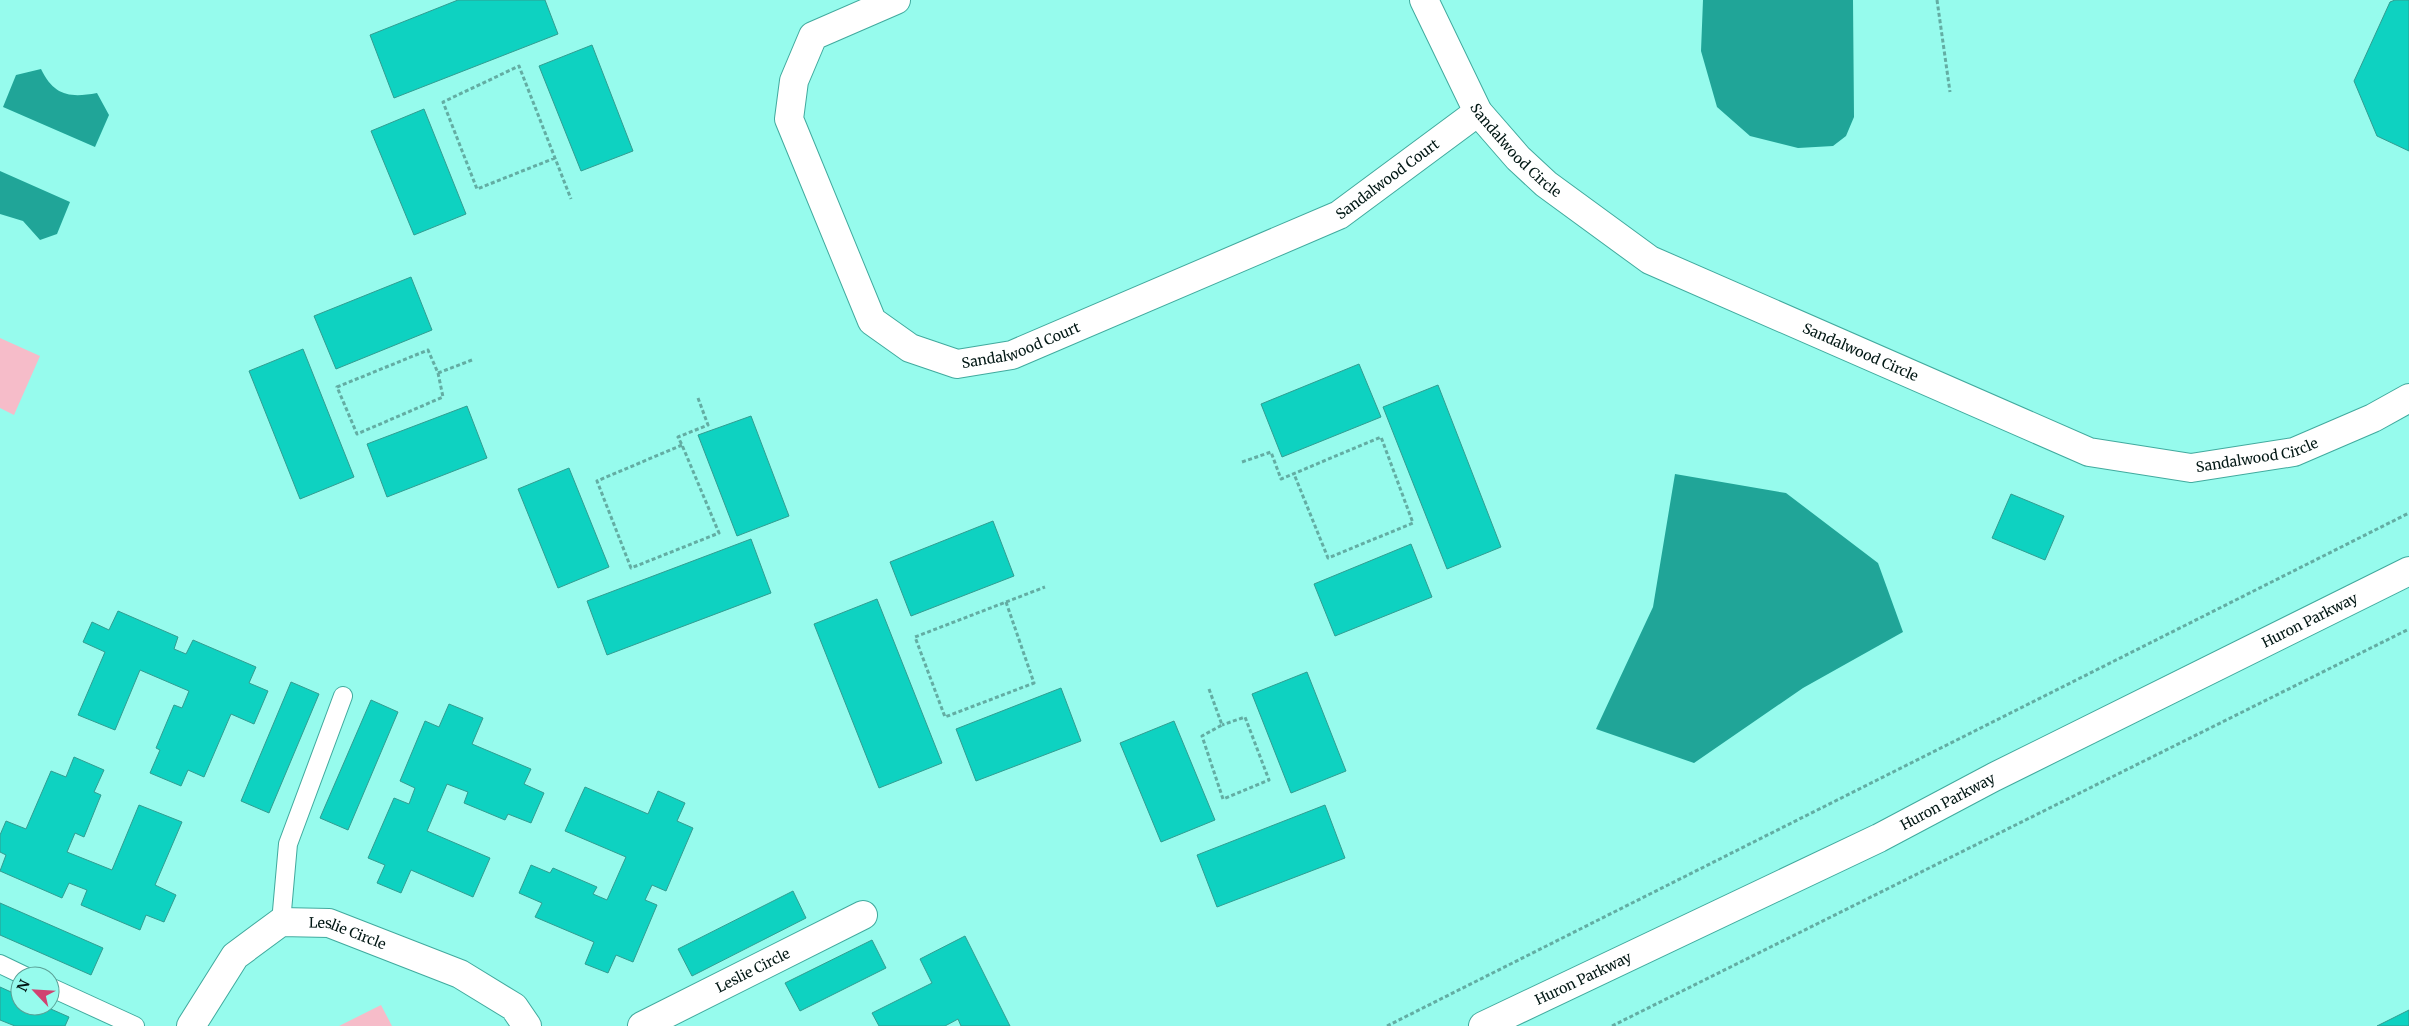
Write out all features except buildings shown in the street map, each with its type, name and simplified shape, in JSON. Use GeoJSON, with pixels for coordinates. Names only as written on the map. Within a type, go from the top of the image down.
{"type":"FeatureCollection","features":[{"type":"Feature","properties":{"kind":"street","name":"Sandalwood Circle"},"geometry":{"type":"LineString","coordinates":[[1424,0],[1478,112],[1518,158],[1546,184],[1650,260],[2089,452],[2190,468],[2294,452],[2373,418],[2409,398]]}},
{"type":"Feature","properties":{"kind":"street","name":"Sandalwood Court"},"geometry":{"type":"LineString","coordinates":[[889,1],[813,36],[794,82],[789,119],[872,322],[910,348],[957,364],[1012,355],[1339,215],[1478,112]]}},
{"type":"Feature","properties":{"kind":"street","name":"Huron Parkway"},"geometry":{"type":"LineString","coordinates":[[1483,1026],[1879,838],[1994,777],[2409,571]]}},
{"type":"Feature","properties":{"kind":"street","name":"Leslie Circle"},"geometry":{"type":"LineString","coordinates":[[642,1026],[863,916]]}},
{"type":"Feature","properties":{"kind":"street"},"geometry":{"type":"LineString","coordinates":[[191,1026],[235,956],[281,922]]}},
{"type":"Feature","properties":{"kind":"street","name":"Leslie Circle"},"geometry":{"type":"LineString","coordinates":[[281,922],[329,923],[460,974],[514,1007],[527,1026]]}},
{"type":"Feature","properties":{"kind":"lane"},"geometry":{"type":"LineString","coordinates":[[281,922],[288,844],[343,696]]}},
{"type":"Feature","properties":{"kind":"lane"},"geometry":{"type":"LineString","coordinates":[[60,992],[135,1026]]}},
{"type":"Feature","properties":{"kind":"path"},"geometry":{"type":"LineString","coordinates":[[1937,0],[1950,92]]}},
{"type":"Feature","properties":{"kind":"path"},"geometry":{"type":"LineString","coordinates":[[555,158],[477,189],[443,102],[519,66],[555,158],[571,199]]}},
{"type":"Feature","properties":{"kind":"path"},"geometry":{"type":"LineString","coordinates":[[428,350],[438,373],[443,397],[357,434],[337,387],[428,350]]}},
{"type":"Feature","properties":{"kind":"path"},"geometry":{"type":"LineString","coordinates":[[438,373],[472,360]]}},
{"type":"Feature","properties":{"kind":"path"},"geometry":{"type":"LineString","coordinates":[[682,445],[597,482],[632,568],[720,533],[682,445],[678,437],[708,425],[698,398]]}},
{"type":"Feature","properties":{"kind":"path"},"geometry":{"type":"LineString","coordinates":[[1242,462],[1271,452],[1281,479],[1381,437],[1412,523],[1328,558],[1294,474]]}},
{"type":"Feature","properties":{"kind":"path"},"geometry":{"type":"LineString","coordinates":[[1387,1026],[2409,513]]}},
{"type":"Feature","properties":{"kind":"path"},"geometry":{"type":"LineString","coordinates":[[1006,602],[1034,682],[945,717],[915,637],[1006,602],[1045,587]]}},
{"type":"Feature","properties":{"kind":"path"},"geometry":{"type":"LineString","coordinates":[[1612,1026],[2409,629]]}},
{"type":"Feature","properties":{"kind":"path"},"geometry":{"type":"LineString","coordinates":[[1209,689],[1222,725]]}},
{"type":"Feature","properties":{"kind":"path"},"geometry":{"type":"LineString","coordinates":[[1245,717],[1269,780],[1223,799],[1202,736],[1222,725],[1245,717]]}},
{"type":"Feature","properties":{"kind":"shaded area"},"geometry":{"type":"Polygon","coordinates":[[[0,338],[40,356],[14,415],[0,408],[0,338]]]}},
{"type":"Feature","properties":{"kind":"shaded area"},"geometry":{"type":"Polygon","coordinates":[[[381,1005],[392,1026],[339,1026],[381,1005]]]}},
{"type":"Feature","properties":{"kind":"water"},"geometry":{"type":"Polygon","coordinates":[[[1703,0],[1853,0],[1854,117],[1846,136],[1833,146],[1798,148],[1750,136],[1717,107],[1701,51],[1703,0]]]}},
{"type":"Feature","properties":{"kind":"water"},"geometry":{"type":"Polygon","coordinates":[[[41,69],[51,85],[64,93],[87,95],[97,93],[109,115],[95,147],[3,107],[16,75],[41,69]]]}},
{"type":"Feature","properties":{"kind":"water"},"geometry":{"type":"Polygon","coordinates":[[[0,171],[70,202],[57,234],[40,240],[23,221],[0,214],[0,171]]]}},
{"type":"Feature","properties":{"kind":"water"},"geometry":{"type":"Polygon","coordinates":[[[1675,474],[1786,493],[1878,563],[1903,632],[1803,688],[1694,763],[1596,729],[1653,607],[1675,474]]]}}]}
